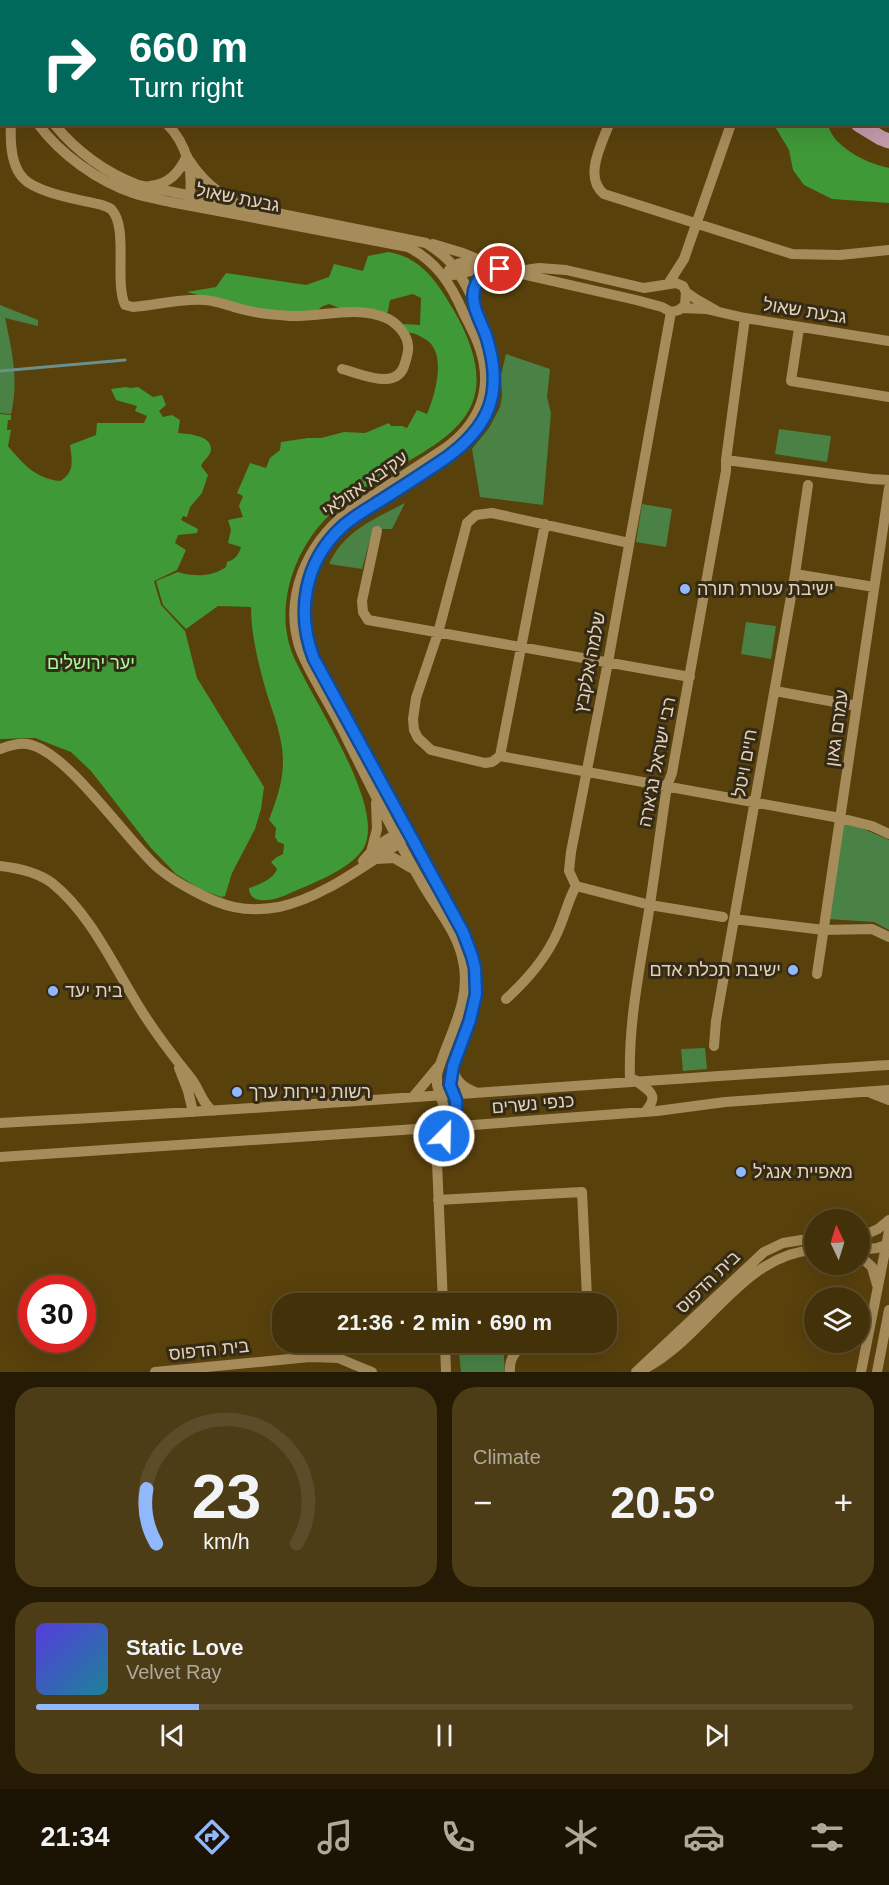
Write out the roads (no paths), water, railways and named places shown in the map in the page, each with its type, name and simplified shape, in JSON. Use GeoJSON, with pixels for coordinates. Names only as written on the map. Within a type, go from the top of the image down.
{"type":"FeatureCollection","features":[{"type":"Feature","properties":{"kind":"main road"},"geometry":{"type":"LineString","coordinates":[[861,126],[889,141]]}},
{"type":"Feature","properties":{"kind":"street"},"geometry":{"type":"LineString","coordinates":[[11,126],[12,153],[24,179],[44,191],[111,209],[119,228],[122,290],[125,305],[132,307],[203,300],[257,313],[289,316],[365,312],[385,317],[393,322],[408,341],[409,351],[404,369],[399,376],[383,380],[342,369]]}},
{"type":"Feature","properties":{"kind":"street","name":"גבעת שאול"},"geometry":{"type":"LineString","coordinates":[[40,126],[70,157],[104,180],[135,194],[239,206],[426,243],[440,251],[456,269]]}},
{"type":"Feature","properties":{"kind":"street","name":"גבעת שאול"},"geometry":{"type":"LineString","coordinates":[[56,126],[63,136],[92,162],[123,179],[189,201],[408,247],[424,256],[444,277]]}},
{"type":"Feature","properties":{"kind":"street"},"geometry":{"type":"LineString","coordinates":[[169,126],[176,133],[187,156],[203,180],[239,206]]}},
{"type":"Feature","properties":{"kind":"street"},"geometry":{"type":"LineString","coordinates":[[608,126],[594,168],[594,176],[598,190],[615,199],[792,254],[840,255],[889,250]]}},
{"type":"Feature","properties":{"kind":"street"},"geometry":{"type":"LineString","coordinates":[[666,309],[658,295],[684,259],[730,126]]}},
{"type":"Feature","properties":{"kind":"street"},"geometry":{"type":"LineString","coordinates":[[187,156],[191,180],[189,201]]}},
{"type":"Feature","properties":{"kind":"street"},"geometry":{"type":"LineString","coordinates":[[146,187],[158,185],[174,177],[187,156]]}},
{"type":"Feature","properties":{"kind":"street"},"geometry":{"type":"LineString","coordinates":[[426,243],[463,253],[486,266],[594,289],[666,309],[682,308],[687,301],[684,289],[684,259]]}},
{"type":"Feature","properties":{"kind":"street"},"geometry":{"type":"LineString","coordinates":[[444,277],[456,269],[486,266]]}},
{"type":"Feature","properties":{"kind":"street"},"geometry":{"type":"LineString","coordinates":[[473,302],[476,284],[486,266]]}},
{"type":"Feature","properties":{"kind":"street"},"geometry":{"type":"LineString","coordinates":[[513,272],[552,268],[644,288],[676,283],[684,289]]}},
{"type":"Feature","properties":{"kind":"street","name":"עקיבא אזולאי"},"geometry":{"type":"LineString","coordinates":[[441,1128],[456,1108],[456,1100],[450,1085],[453,1066],[474,1007],[475,968],[472,956],[463,932],[314,659],[306,633],[304,607],[309,580],[315,564],[327,544],[343,526],[459,448],[479,428],[491,403],[493,369],[488,342],[473,302],[456,269]]}},
{"type":"Feature","properties":{"kind":"street","name":"עקיבא אזולאי"},"geometry":{"type":"LineString","coordinates":[[441,1128],[444,1104],[437,1082],[440,1066],[463,1003],[465,972],[462,953],[457,940],[397,839],[304,658],[296,632],[295,604],[300,577],[306,562],[334,523],[457,440],[472,423],[478,411],[485,376],[480,348],[444,277]]}},
{"type":"Feature","properties":{"kind":"street"},"geometry":{"type":"LineString","coordinates":[[594,289],[600,282],[610,281]]}},
{"type":"Feature","properties":{"kind":"street","name":"גבעת שאול"},"geometry":{"type":"LineString","coordinates":[[684,289],[717,311]]}},
{"type":"Feature","properties":{"kind":"street","name":"גבעת שאול"},"geometry":{"type":"LineString","coordinates":[[682,308],[717,311],[799,328],[889,341]]}},
{"type":"Feature","properties":{"kind":"street","name":"שלמה אלקבץ"},"geometry":{"type":"LineString","coordinates":[[576,886],[570,876],[569,866],[629,543],[666,309]]}},
{"type":"Feature","properties":{"kind":"street","name":"רבי ישראל נג'ארה"},"geometry":{"type":"LineString","coordinates":[[632,1078],[631,1025],[637,978],[667,786],[672,773],[726,471],[745,318]]}},
{"type":"Feature","properties":{"kind":"street"},"geometry":{"type":"LineString","coordinates":[[799,328],[791,381],[889,397]]}},
{"type":"Feature","properties":{"kind":"street"},"geometry":{"type":"LineString","coordinates":[[726,460],[889,480]]}},
{"type":"Feature","properties":{"kind":"street","name":"חיים ויטל"},"geometry":{"type":"LineString","coordinates":[[714,1046],[714,1033],[795,574],[807,485]]}},
{"type":"Feature","properties":{"kind":"street","name":"עמרם גאון"},"geometry":{"type":"LineString","coordinates":[[817,974],[889,488]]}},
{"type":"Feature","properties":{"kind":"street"},"geometry":{"type":"LineString","coordinates":[[545,524],[500,756],[492,762],[485,763],[440,753],[426,745],[414,730],[414,708],[438,633],[465,528],[471,519],[483,513],[492,513],[545,524],[629,543]]}},
{"type":"Feature","properties":{"kind":"street"},"geometry":{"type":"LineString","coordinates":[[377,531],[362,601],[363,612],[368,621],[690,676]]}},
{"type":"Feature","properties":{"kind":"street"},"geometry":{"type":"LineString","coordinates":[[795,574],[874,587]]}},
{"type":"Feature","properties":{"kind":"street"},"geometry":{"type":"LineString","coordinates":[[775,691],[857,706]]}},
{"type":"Feature","properties":{"kind":"street"},"geometry":{"type":"LineString","coordinates":[[0,749],[27,744],[55,759],[84,786],[156,867],[171,879],[225,906],[255,909],[282,906],[313,896],[356,870],[371,856],[408,833]]}},
{"type":"Feature","properties":{"kind":"street"},"geometry":{"type":"LineString","coordinates":[[500,756],[840,818],[872,826],[889,834]]}},
{"type":"Feature","properties":{"kind":"street"},"geometry":{"type":"LineString","coordinates":[[371,856],[377,830],[375,796]]}},
{"type":"Feature","properties":{"kind":"street"},"geometry":{"type":"LineString","coordinates":[[371,856],[394,858],[404,862],[416,872]]}},
{"type":"Feature","properties":{"kind":"street"},"geometry":{"type":"LineString","coordinates":[[0,866],[14,867],[36,874],[50,882],[66,896],[83,916],[143,1012],[213,1111]]}},
{"type":"Feature","properties":{"kind":"street"},"geometry":{"type":"LineString","coordinates":[[506,999],[529,976],[545,955],[558,931],[576,886],[650,905],[723,917]]}},
{"type":"Feature","properties":{"kind":"street"},"geometry":{"type":"LineString","coordinates":[[734,919],[824,930],[872,929],[889,937]]}},
{"type":"Feature","properties":{"kind":"street"},"geometry":{"type":"LineString","coordinates":[[177,1062],[193,1112]]}},
{"type":"Feature","properties":{"kind":"street","name":"כנפי נשרים"},"geometry":{"type":"LineString","coordinates":[[0,1123],[413,1097],[632,1078],[889,1065]]}},
{"type":"Feature","properties":{"kind":"street"},"geometry":{"type":"LineString","coordinates":[[413,1097],[440,1066]]}},
{"type":"Feature","properties":{"kind":"street"},"geometry":{"type":"LineString","coordinates":[[453,1066],[456,1079],[466,1088],[476,1092]]}},
{"type":"Feature","properties":{"kind":"street"},"geometry":{"type":"LineString","coordinates":[[632,1078],[648,1088],[652,1094],[651,1104],[645,1112]]}},
{"type":"Feature","properties":{"kind":"street","name":"כנפי נשרים"},"geometry":{"type":"LineString","coordinates":[[0,1156],[441,1128],[645,1112],[725,1102],[889,1090]]}},
{"type":"Feature","properties":{"kind":"street"},"geometry":{"type":"LineString","coordinates":[[862,1092],[889,1100]]}},
{"type":"Feature","properties":{"kind":"street"},"geometry":{"type":"LineString","coordinates":[[441,1128],[432,1143],[437,1162],[442,1293]]}},
{"type":"Feature","properties":{"kind":"street"},"geometry":{"type":"LineString","coordinates":[[438,1200],[582,1192],[587,1293]]}},
{"type":"Feature","properties":{"kind":"street"},"geometry":{"type":"LineString","coordinates":[[870,1233],[889,1220]]}},
{"type":"Feature","properties":{"kind":"street"},"geometry":{"type":"LineString","coordinates":[[861,1372],[888,1249],[889,1231]]}},
{"type":"Feature","properties":{"kind":"street","name":"בית הדפוס"},"geometry":{"type":"LineString","coordinates":[[640,1370],[764,1252],[783,1243],[804,1240]]}},
{"type":"Feature","properties":{"kind":"street"},"geometry":{"type":"LineString","coordinates":[[870,1241],[888,1249]]}},
{"type":"Feature","properties":{"kind":"street"},"geometry":{"type":"LineString","coordinates":[[870,1250],[888,1249]]}},
{"type":"Feature","properties":{"kind":"street","name":"בית הדפוס"},"geometry":{"type":"LineString","coordinates":[[640,1370],[678,1345],[750,1277],[767,1265],[794,1253],[804,1252]]}},
{"type":"Feature","properties":{"kind":"street"},"geometry":{"type":"LineString","coordinates":[[870,1265],[878,1288]]}},
{"type":"Feature","properties":{"kind":"street"},"geometry":{"type":"LineString","coordinates":[[877,1372],[889,1310]]}},
{"type":"Feature","properties":{"kind":"street"},"geometry":{"type":"LineString","coordinates":[[445,1353],[446,1372]]}},
{"type":"Feature","properties":{"kind":"street"},"geometry":{"type":"LineString","coordinates":[[510,1372],[515,1353]]}},
{"type":"Feature","properties":{"kind":"street","name":"בית הדפוס"},"geometry":{"type":"LineString","coordinates":[[155,1372],[310,1357],[338,1358],[372,1372]]}},
{"type":"Feature","properties":{"kind":"waterway"},"geometry":{"type":"LineString","coordinates":[[0,371],[125,360]]}},
{"type":"Feature","properties":{"kind":"place","name":"ישיבת עטרת תורה"},"geometry":{"type":"Point","coordinates":[685,589]}},
{"type":"Feature","properties":{"kind":"place","name":"ישיבת תכלת אדם"},"geometry":{"type":"Point","coordinates":[793,970]}},
{"type":"Feature","properties":{"kind":"place","name":"בית יעד"},"geometry":{"type":"Point","coordinates":[53,991]}},
{"type":"Feature","properties":{"kind":"place","name":"רשות ניירות ערך"},"geometry":{"type":"Point","coordinates":[237,1092]}},
{"type":"Feature","properties":{"kind":"place","name":"מאפיית אנג'ל"},"geometry":{"type":"Point","coordinates":[741,1172]}},
{"type":"Feature","properties":{"kind":"park label","name":"יער ירושלים"},"geometry":{"type":"Point","coordinates":[91,663]}}]}
